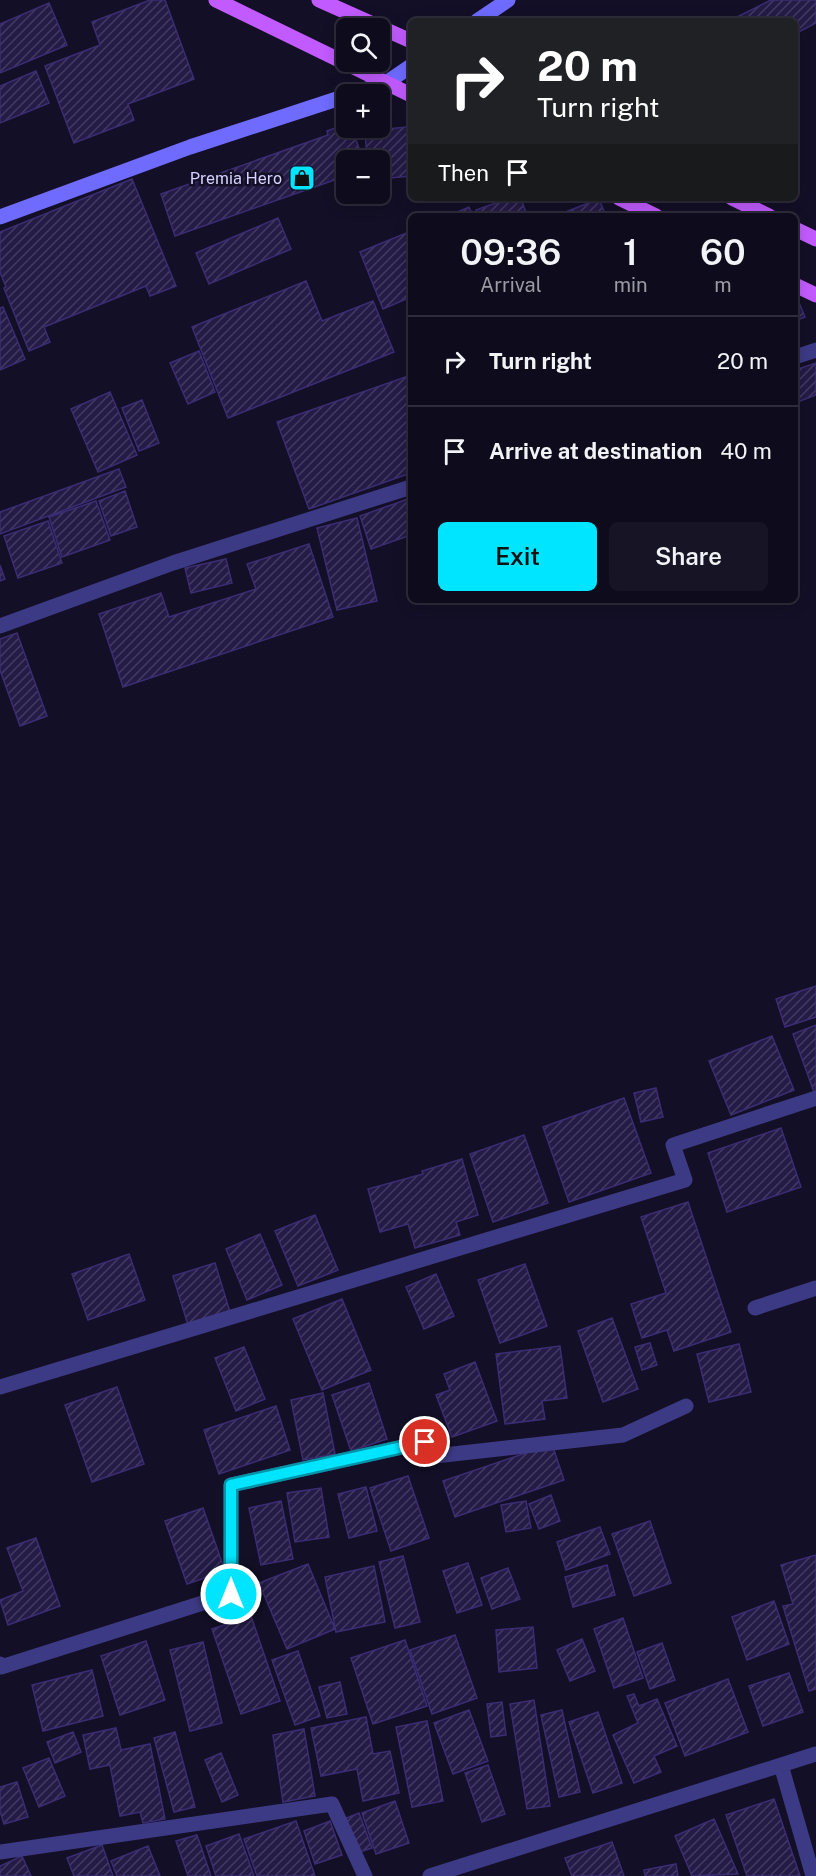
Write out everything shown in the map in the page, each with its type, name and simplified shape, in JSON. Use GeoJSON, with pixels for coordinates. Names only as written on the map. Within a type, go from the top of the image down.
{"type":"FeatureCollection","features":[{"type":"Feature","properties":{"kind":"main road"},"geometry":{"type":"LineString","coordinates":[[216,0],[408,94]]}},
{"type":"Feature","properties":{"kind":"main road"},"geometry":{"type":"LineString","coordinates":[[319,0],[408,40]]}},
{"type":"Feature","properties":{"kind":"main road"},"geometry":{"type":"LineString","coordinates":[[481,18],[508,0]]}},
{"type":"Feature","properties":{"kind":"main road"},"geometry":{"type":"LineString","coordinates":[[383,84],[408,68]]}},
{"type":"Feature","properties":{"kind":"main road"},"geometry":{"type":"LineString","coordinates":[[0,217],[190,147],[336,99]]}},
{"type":"Feature","properties":{"kind":"main road"},"geometry":{"type":"LineString","coordinates":[[625,201],[650,213]]}},
{"type":"Feature","properties":{"kind":"main road"},"geometry":{"type":"LineString","coordinates":[[738,201],[763,213]]}},
{"type":"Feature","properties":{"kind":"main road"},"geometry":{"type":"LineString","coordinates":[[798,230],[816,239]]}},
{"type":"Feature","properties":{"kind":"main road"},"geometry":{"type":"LineString","coordinates":[[798,286],[816,295]]}},
{"type":"Feature","properties":{"kind":"street"},"geometry":{"type":"LineString","coordinates":[[798,356],[816,350]]}},
{"type":"Feature","properties":{"kind":"street"},"geometry":{"type":"LineString","coordinates":[[0,626],[173,563],[408,488]]}},
{"type":"Feature","properties":{"kind":"street"},"geometry":{"type":"LineString","coordinates":[[0,1387],[685,1180],[673,1144],[816,1098]]}},
{"type":"Feature","properties":{"kind":"street"},"geometry":{"type":"LineString","coordinates":[[755,1308],[816,1288]]}},
{"type":"Feature","properties":{"kind":"street"},"geometry":{"type":"LineString","coordinates":[[0,1664],[1,1667],[231,1594],[231,1485],[425,1442],[426,1457],[623,1435],[686,1406]]}},
{"type":"Feature","properties":{"kind":"street"},"geometry":{"type":"LineString","coordinates":[[430,1876],[816,1754]]}},
{"type":"Feature","properties":{"kind":"street"},"geometry":{"type":"LineString","coordinates":[[781,1766],[813,1876]]}},
{"type":"Feature","properties":{"kind":"street"},"geometry":{"type":"LineString","coordinates":[[0,1852],[332,1804],[365,1876]]}},
{"type":"Feature","properties":{"kind":"building"},"geometry":{"type":"Polygon","coordinates":[[[150,0],[165,0],[194,79],[128,104],[134,120],[74,143],[45,66],[100,45],[92,22],[150,0]]]}},
{"type":"Feature","properties":{"kind":"building"},"geometry":{"type":"Polygon","coordinates":[[[771,0],[816,0],[816,23],[798,32],[798,18],[735,18],[771,0]]]}},
{"type":"Feature","properties":{"kind":"building"},"geometry":{"type":"Polygon","coordinates":[[[49,3],[67,45],[0,73],[0,24],[49,3]]]}},
{"type":"Feature","properties":{"kind":"building"},"geometry":{"type":"Polygon","coordinates":[[[36,71],[49,103],[0,123],[0,86],[36,71]]]}},
{"type":"Feature","properties":{"kind":"building"},"geometry":{"type":"Polygon","coordinates":[[[407,127],[408,176],[390,178],[390,150],[366,150],[365,138],[390,138],[390,129],[407,127]]]}},
{"type":"Feature","properties":{"kind":"building"},"geometry":{"type":"Polygon","coordinates":[[[336,128],[336,138],[355,138],[360,150],[336,150],[336,180],[175,236],[161,194],[328,135],[327,131],[336,128]]]}},
{"type":"Feature","properties":{"kind":"building"},"geometry":{"type":"Polygon","coordinates":[[[132,179],[176,286],[150,296],[146,286],[44,327],[50,342],[29,351],[0,272],[0,232],[132,179]]]}},
{"type":"Feature","properties":{"kind":"building"},"geometry":{"type":"Polygon","coordinates":[[[502,201],[522,201],[526,213],[477,213],[476,210],[502,201]]]}},
{"type":"Feature","properties":{"kind":"building"},"geometry":{"type":"Polygon","coordinates":[[[594,201],[600,201],[605,213],[563,213],[594,201]]]}},
{"type":"Feature","properties":{"kind":"building"},"geometry":{"type":"Polygon","coordinates":[[[469,207],[472,213],[455,213],[469,207]]]}},
{"type":"Feature","properties":{"kind":"building"},"geometry":{"type":"Polygon","coordinates":[[[278,218],[291,249],[209,284],[196,253],[278,218]]]}},
{"type":"Feature","properties":{"kind":"building"},"geometry":{"type":"Polygon","coordinates":[[[408,232],[408,298],[383,309],[360,252],[408,232]]]}},
{"type":"Feature","properties":{"kind":"building"},"geometry":{"type":"Polygon","coordinates":[[[306,281],[322,321],[373,301],[394,352],[228,418],[192,327],[306,281]]]}},
{"type":"Feature","properties":{"kind":"building"},"geometry":{"type":"Polygon","coordinates":[[[798,300],[805,317],[798,320],[798,300]]]}},
{"type":"Feature","properties":{"kind":"building"},"geometry":{"type":"Polygon","coordinates":[[[3,307],[25,359],[0,370],[0,308],[3,307]]]}},
{"type":"Feature","properties":{"kind":"building"},"geometry":{"type":"Polygon","coordinates":[[[199,351],[215,392],[188,404],[170,363],[199,351]]]}},
{"type":"Feature","properties":{"kind":"building"},"geometry":{"type":"Polygon","coordinates":[[[816,363],[816,395],[798,402],[798,369],[816,363]]]}},
{"type":"Feature","properties":{"kind":"building"},"geometry":{"type":"Polygon","coordinates":[[[408,376],[408,474],[309,509],[277,422],[408,376]]]}},
{"type":"Feature","properties":{"kind":"building"},"geometry":{"type":"Polygon","coordinates":[[[110,392],[137,455],[98,472],[71,409],[110,392]]]}},
{"type":"Feature","properties":{"kind":"building"},"geometry":{"type":"Polygon","coordinates":[[[142,400],[159,443],[139,451],[122,408],[142,400]]]}},
{"type":"Feature","properties":{"kind":"building"},"geometry":{"type":"Polygon","coordinates":[[[119,469],[126,487],[0,534],[0,512],[119,469]]]}},
{"type":"Feature","properties":{"kind":"building"},"geometry":{"type":"Polygon","coordinates":[[[125,491],[137,527],[111,536],[99,501],[125,491]]]}},
{"type":"Feature","properties":{"kind":"building"},"geometry":{"type":"Polygon","coordinates":[[[408,499],[408,536],[371,549],[360,516],[408,499]]]}},
{"type":"Feature","properties":{"kind":"building"},"geometry":{"type":"Polygon","coordinates":[[[96,501],[110,540],[62,557],[49,517],[96,501]]]}},
{"type":"Feature","properties":{"kind":"building"},"geometry":{"type":"Polygon","coordinates":[[[357,518],[377,601],[337,610],[317,528],[357,518]]]}},
{"type":"Feature","properties":{"kind":"building"},"geometry":{"type":"Polygon","coordinates":[[[48,521],[62,563],[18,578],[4,536],[48,521]]]}},
{"type":"Feature","properties":{"kind":"building"},"geometry":{"type":"Polygon","coordinates":[[[309,544],[333,617],[123,687],[99,614],[161,593],[169,617],[256,589],[247,564],[309,544]]]}},
{"type":"Feature","properties":{"kind":"building"},"geometry":{"type":"Polygon","coordinates":[[[226,559],[232,583],[191,593],[185,568],[226,559]]]}},
{"type":"Feature","properties":{"kind":"building"},"geometry":{"type":"Polygon","coordinates":[[[0,565],[5,579],[0,581],[0,565]]]}},
{"type":"Feature","properties":{"kind":"building"},"geometry":{"type":"Polygon","coordinates":[[[17,633],[47,716],[20,726],[0,670],[0,639],[17,633]]]}},
{"type":"Feature","properties":{"kind":"building"},"geometry":{"type":"Polygon","coordinates":[[[816,986],[816,1017],[785,1027],[776,999],[816,986]]]}},
{"type":"Feature","properties":{"kind":"building"},"geometry":{"type":"Polygon","coordinates":[[[816,1025],[816,1095],[815,1095],[793,1034],[816,1025]]]}},
{"type":"Feature","properties":{"kind":"building"},"geometry":{"type":"Polygon","coordinates":[[[772,1036],[794,1090],[731,1115],[709,1061],[772,1036]]]}},
{"type":"Feature","properties":{"kind":"building"},"geometry":{"type":"Polygon","coordinates":[[[656,1088],[663,1117],[641,1122],[634,1093],[656,1088]]]}},
{"type":"Feature","properties":{"kind":"building"},"geometry":{"type":"Polygon","coordinates":[[[624,1098],[651,1173],[569,1202],[543,1127],[624,1098]]]}},
{"type":"Feature","properties":{"kind":"building"},"geometry":{"type":"Polygon","coordinates":[[[781,1128],[801,1187],[727,1212],[708,1153],[781,1128]]]}},
{"type":"Feature","properties":{"kind":"building"},"geometry":{"type":"Polygon","coordinates":[[[524,1135],[548,1203],[493,1222],[470,1154],[524,1135]]]}},
{"type":"Feature","properties":{"kind":"building"},"geometry":{"type":"Polygon","coordinates":[[[462,1159],[478,1215],[456,1222],[460,1235],[415,1248],[408,1224],[380,1232],[368,1189],[423,1174],[422,1171],[462,1159]]]}},
{"type":"Feature","properties":{"kind":"building"},"geometry":{"type":"Polygon","coordinates":[[[688,1202],[731,1332],[674,1351],[667,1330],[642,1338],[631,1304],[666,1293],[641,1217],[688,1202]]]}},
{"type":"Feature","properties":{"kind":"building"},"geometry":{"type":"Polygon","coordinates":[[[315,1215],[338,1270],[298,1286],[275,1231],[315,1215]]]}},
{"type":"Feature","properties":{"kind":"building"},"geometry":{"type":"Polygon","coordinates":[[[260,1234],[282,1285],[247,1300],[226,1249],[260,1234]]]}},
{"type":"Feature","properties":{"kind":"building"},"geometry":{"type":"Polygon","coordinates":[[[129,1254],[145,1300],[88,1320],[72,1274],[129,1254]]]}},
{"type":"Feature","properties":{"kind":"building"},"geometry":{"type":"Polygon","coordinates":[[[215,1263],[230,1312],[188,1325],[173,1276],[215,1263]]]}},
{"type":"Feature","properties":{"kind":"building"},"geometry":{"type":"Polygon","coordinates":[[[525,1264],[547,1326],[500,1343],[478,1280],[525,1264]]]}},
{"type":"Feature","properties":{"kind":"building"},"geometry":{"type":"Polygon","coordinates":[[[436,1274],[454,1316],[424,1329],[406,1287],[436,1274]]]}},
{"type":"Feature","properties":{"kind":"building"},"geometry":{"type":"Polygon","coordinates":[[[342,1299],[371,1370],[322,1390],[293,1319],[342,1299]]]}},
{"type":"Feature","properties":{"kind":"building"},"geometry":{"type":"Polygon","coordinates":[[[612,1318],[638,1389],[603,1402],[578,1331],[612,1318]]]}},
{"type":"Feature","properties":{"kind":"building"},"geometry":{"type":"Polygon","coordinates":[[[650,1343],[657,1365],[642,1370],[635,1347],[650,1343]]]}},
{"type":"Feature","properties":{"kind":"building"},"geometry":{"type":"Polygon","coordinates":[[[739,1344],[751,1392],[709,1402],[697,1354],[739,1344]]]}},
{"type":"Feature","properties":{"kind":"building"},"geometry":{"type":"Polygon","coordinates":[[[560,1346],[567,1398],[542,1401],[545,1419],[505,1424],[496,1354],[560,1346]]]}},
{"type":"Feature","properties":{"kind":"building"},"geometry":{"type":"Polygon","coordinates":[[[244,1347],[265,1399],[236,1411],[215,1358],[244,1347]]]}},
{"type":"Feature","properties":{"kind":"building"},"geometry":{"type":"Polygon","coordinates":[[[475,1362],[497,1421],[452,1437],[436,1395],[450,1390],[444,1374],[475,1362]]]}},
{"type":"Feature","properties":{"kind":"building"},"geometry":{"type":"Polygon","coordinates":[[[369,1383],[387,1439],[351,1451],[332,1395],[369,1383]]]}},
{"type":"Feature","properties":{"kind":"building"},"geometry":{"type":"Polygon","coordinates":[[[117,1387],[144,1464],[92,1482],[65,1405],[117,1387]]]}},
{"type":"Feature","properties":{"kind":"building"},"geometry":{"type":"Polygon","coordinates":[[[323,1393],[335,1454],[303,1460],[291,1400],[323,1393]]]}},
{"type":"Feature","properties":{"kind":"building"},"geometry":{"type":"Polygon","coordinates":[[[276,1406],[290,1450],[219,1474],[204,1430],[276,1406]]]}},
{"type":"Feature","properties":{"kind":"building"},"geometry":{"type":"Polygon","coordinates":[[[552,1444],[564,1480],[455,1517],[443,1481],[552,1444]]]}},
{"type":"Feature","properties":{"kind":"building"},"geometry":{"type":"Polygon","coordinates":[[[408,1476],[429,1538],[391,1551],[370,1488],[408,1476]]]}},
{"type":"Feature","properties":{"kind":"building"},"geometry":{"type":"Polygon","coordinates":[[[366,1487],[377,1531],[349,1538],[338,1494],[366,1487]]]}},
{"type":"Feature","properties":{"kind":"building"},"geometry":{"type":"Polygon","coordinates":[[[321,1488],[329,1537],[295,1542],[287,1493],[321,1488]]]}},
{"type":"Feature","properties":{"kind":"building"},"geometry":{"type":"Polygon","coordinates":[[[551,1495],[560,1521],[539,1529],[529,1504],[551,1495]]]}},
{"type":"Feature","properties":{"kind":"building"},"geometry":{"type":"Polygon","coordinates":[[[281,1501],[293,1559],[261,1565],[249,1508],[281,1501]]]}},
{"type":"Feature","properties":{"kind":"building"},"geometry":{"type":"Polygon","coordinates":[[[526,1501],[531,1528],[506,1532],[501,1505],[526,1501]]]}},
{"type":"Feature","properties":{"kind":"building"},"geometry":{"type":"Polygon","coordinates":[[[203,1508],[225,1571],[187,1584],[165,1521],[203,1508]]]}},
{"type":"Feature","properties":{"kind":"building"},"geometry":{"type":"Polygon","coordinates":[[[650,1521],[671,1583],[634,1596],[612,1534],[650,1521]]]}},
{"type":"Feature","properties":{"kind":"building"},"geometry":{"type":"Polygon","coordinates":[[[600,1527],[610,1554],[566,1570],[557,1542],[600,1527]]]}},
{"type":"Feature","properties":{"kind":"building"},"geometry":{"type":"Polygon","coordinates":[[[36,1538],[60,1606],[8,1625],[0,1600],[23,1591],[7,1548],[36,1538]]]}},
{"type":"Feature","properties":{"kind":"building"},"geometry":{"type":"Polygon","coordinates":[[[816,1555],[816,1689],[809,1691],[783,1606],[793,1604],[781,1565],[816,1555]]]}},
{"type":"Feature","properties":{"kind":"building"},"geometry":{"type":"Polygon","coordinates":[[[403,1556],[420,1622],[395,1628],[379,1562],[403,1556]]]}},
{"type":"Feature","properties":{"kind":"building"},"geometry":{"type":"Polygon","coordinates":[[[468,1563],[482,1605],[457,1613],[443,1571],[468,1563]]]}},
{"type":"Feature","properties":{"kind":"building"},"geometry":{"type":"Polygon","coordinates":[[[308,1564],[335,1629],[287,1649],[259,1583],[308,1564]]]}},
{"type":"Feature","properties":{"kind":"building"},"geometry":{"type":"Polygon","coordinates":[[[607,1565],[615,1595],[573,1607],[565,1577],[607,1565]]]}},
{"type":"Feature","properties":{"kind":"building"},"geometry":{"type":"Polygon","coordinates":[[[374,1566],[385,1622],[336,1632],[325,1577],[374,1566]]]}},
{"type":"Feature","properties":{"kind":"building"},"geometry":{"type":"Polygon","coordinates":[[[508,1568],[520,1599],[492,1609],[481,1578],[508,1568]]]}},
{"type":"Feature","properties":{"kind":"building"},"geometry":{"type":"Polygon","coordinates":[[[774,1601],[789,1644],[747,1660],[732,1617],[774,1601]]]}},
{"type":"Feature","properties":{"kind":"building"},"geometry":{"type":"Polygon","coordinates":[[[251,1616],[280,1701],[241,1714],[212,1629],[251,1616]]]}},
{"type":"Feature","properties":{"kind":"building"},"geometry":{"type":"Polygon","coordinates":[[[623,1618],[643,1678],[614,1688],[594,1629],[623,1618]]]}},
{"type":"Feature","properties":{"kind":"building"},"geometry":{"type":"Polygon","coordinates":[[[533,1627],[537,1668],[499,1672],[496,1630],[533,1627]]]}},
{"type":"Feature","properties":{"kind":"building"},"geometry":{"type":"Polygon","coordinates":[[[455,1635],[477,1698],[432,1714],[410,1650],[455,1635]]]}},
{"type":"Feature","properties":{"kind":"building"},"geometry":{"type":"Polygon","coordinates":[[[582,1639],[595,1671],[570,1681],[557,1650],[582,1639]]]}},
{"type":"Feature","properties":{"kind":"building"},"geometry":{"type":"Polygon","coordinates":[[[405,1640],[427,1706],[373,1724],[351,1658],[405,1640]]]}},
{"type":"Feature","properties":{"kind":"building"},"geometry":{"type":"Polygon","coordinates":[[[146,1641],[165,1700],[120,1715],[101,1656],[146,1641]]]}},
{"type":"Feature","properties":{"kind":"building"},"geometry":{"type":"Polygon","coordinates":[[[203,1642],[222,1723],[190,1731],[170,1650],[203,1642]]]}},
{"type":"Feature","properties":{"kind":"building"},"geometry":{"type":"Polygon","coordinates":[[[662,1643],[675,1680],[650,1689],[637,1652],[662,1643]]]}},
{"type":"Feature","properties":{"kind":"building"},"geometry":{"type":"Polygon","coordinates":[[[298,1651],[320,1716],[295,1725],[272,1660],[298,1651]]]}},
{"type":"Feature","properties":{"kind":"building"},"geometry":{"type":"Polygon","coordinates":[[[92,1670],[103,1716],[43,1731],[32,1685],[92,1670]]]}},
{"type":"Feature","properties":{"kind":"building"},"geometry":{"type":"Polygon","coordinates":[[[789,1673],[803,1712],[763,1726],[749,1686],[789,1673]]]}},
{"type":"Feature","properties":{"kind":"building"},"geometry":{"type":"Polygon","coordinates":[[[728,1679],[748,1732],[685,1756],[665,1703],[728,1679]]]}},
{"type":"Feature","properties":{"kind":"building"},"geometry":{"type":"Polygon","coordinates":[[[340,1682],[347,1714],[327,1718],[319,1687],[340,1682]]]}},
{"type":"Feature","properties":{"kind":"building"},"geometry":{"type":"Polygon","coordinates":[[[634,1694],[639,1706],[657,1699],[677,1746],[654,1756],[661,1772],[634,1783],[613,1735],[638,1723],[627,1696],[634,1694]]]}},
{"type":"Feature","properties":{"kind":"building"},"geometry":{"type":"Polygon","coordinates":[[[534,1700],[550,1806],[527,1809],[510,1704],[534,1700]]]}},
{"type":"Feature","properties":{"kind":"building"},"geometry":{"type":"Polygon","coordinates":[[[502,1702],[506,1735],[491,1737],[487,1704],[502,1702]]]}},
{"type":"Feature","properties":{"kind":"building"},"geometry":{"type":"Polygon","coordinates":[[[469,1710],[488,1761],[453,1774],[434,1723],[469,1710]]]}},
{"type":"Feature","properties":{"kind":"building"},"geometry":{"type":"Polygon","coordinates":[[[562,1710],[580,1792],[559,1797],[541,1715],[562,1710]]]}},
{"type":"Feature","properties":{"kind":"building"},"geometry":{"type":"Polygon","coordinates":[[[598,1712],[622,1783],[593,1793],[569,1722],[598,1712]]]}},
{"type":"Feature","properties":{"kind":"building"},"geometry":{"type":"Polygon","coordinates":[[[366,1717],[373,1754],[390,1751],[399,1793],[363,1801],[357,1769],[321,1776],[311,1728],[366,1717]]]}},
{"type":"Feature","properties":{"kind":"building"},"geometry":{"type":"Polygon","coordinates":[[[427,1721],[443,1801],[412,1807],[396,1727],[427,1721]]]}},
{"type":"Feature","properties":{"kind":"building"},"geometry":{"type":"Polygon","coordinates":[[[116,1728],[121,1750],[150,1744],[165,1819],[143,1823],[140,1812],[120,1816],[110,1765],[90,1769],[83,1735],[116,1728]]]}},
{"type":"Feature","properties":{"kind":"building"},"geometry":{"type":"Polygon","coordinates":[[[304,1729],[315,1796],[283,1802],[273,1735],[304,1729]]]}},
{"type":"Feature","properties":{"kind":"building"},"geometry":{"type":"Polygon","coordinates":[[[73,1732],[81,1752],[55,1763],[47,1742],[73,1732]]]}},
{"type":"Feature","properties":{"kind":"building"},"geometry":{"type":"Polygon","coordinates":[[[175,1732],[195,1807],[174,1812],[154,1738],[175,1732]]]}},
{"type":"Feature","properties":{"kind":"building"},"geometry":{"type":"Polygon","coordinates":[[[221,1753],[238,1795],[222,1802],[205,1760],[221,1753]]]}},
{"type":"Feature","properties":{"kind":"building"},"geometry":{"type":"Polygon","coordinates":[[[49,1758],[65,1796],[39,1807],[23,1768],[49,1758]]]}},
{"type":"Feature","properties":{"kind":"building"},"geometry":{"type":"Polygon","coordinates":[[[488,1765],[505,1814],[482,1822],[465,1773],[488,1765]]]}},
{"type":"Feature","properties":{"kind":"building"},"geometry":{"type":"Polygon","coordinates":[[[17,1782],[28,1817],[4,1824],[0,1811],[0,1787],[17,1782]]]}},
{"type":"Feature","properties":{"kind":"building"},"geometry":{"type":"Polygon","coordinates":[[[774,1799],[800,1876],[747,1876],[726,1815],[774,1799]]]}},
{"type":"Feature","properties":{"kind":"building"},"geometry":{"type":"Polygon","coordinates":[[[395,1801],[409,1843],[376,1854],[362,1813],[395,1801]]]}},
{"type":"Feature","properties":{"kind":"building"},"geometry":{"type":"Polygon","coordinates":[[[359,1813],[372,1848],[356,1853],[344,1819],[359,1813]]]}},
{"type":"Feature","properties":{"kind":"building"},"geometry":{"type":"Polygon","coordinates":[[[714,1819],[738,1874],[692,1876],[675,1836],[714,1819]]]}},
{"type":"Feature","properties":{"kind":"building"},"geometry":{"type":"Polygon","coordinates":[[[296,1821],[315,1876],[257,1876],[244,1839],[296,1821]]]}},
{"type":"Feature","properties":{"kind":"building"},"geometry":{"type":"Polygon","coordinates":[[[330,1821],[342,1855],[315,1864],[304,1831],[330,1821]]]}},
{"type":"Feature","properties":{"kind":"building"},"geometry":{"type":"Polygon","coordinates":[[[239,1834],[254,1876],[216,1876],[206,1846],[239,1834]]]}},
{"type":"Feature","properties":{"kind":"building"},"geometry":{"type":"Polygon","coordinates":[[[197,1835],[211,1876],[188,1876],[176,1841],[197,1835]]]}},
{"type":"Feature","properties":{"kind":"building"},"geometry":{"type":"Polygon","coordinates":[[[612,1842],[624,1876],[572,1876],[565,1858],[612,1842]]]}},
{"type":"Feature","properties":{"kind":"building"},"geometry":{"type":"Polygon","coordinates":[[[102,1845],[113,1876],[74,1876],[67,1858],[102,1845]]]}},
{"type":"Feature","properties":{"kind":"building"},"geometry":{"type":"Polygon","coordinates":[[[148,1846],[160,1876],[117,1876],[111,1861],[148,1846]]]}},
{"type":"Feature","properties":{"kind":"building"},"geometry":{"type":"Polygon","coordinates":[[[22,1856],[31,1876],[0,1876],[0,1866],[22,1856]]]}},
{"type":"Feature","properties":{"kind":"building"},"geometry":{"type":"Polygon","coordinates":[[[676,1864],[678,1876],[645,1876],[644,1870],[676,1864]]]}},
{"type":"Feature","properties":{"kind":"place","name":"Premia Hero"},"geometry":{"type":"Point","coordinates":[302,178]}},
{"type":"Feature","properties":{"kind":"route"},"geometry":{"type":"LineString","coordinates":[[231,1594],[231,1485],[425,1442]]}}]}
